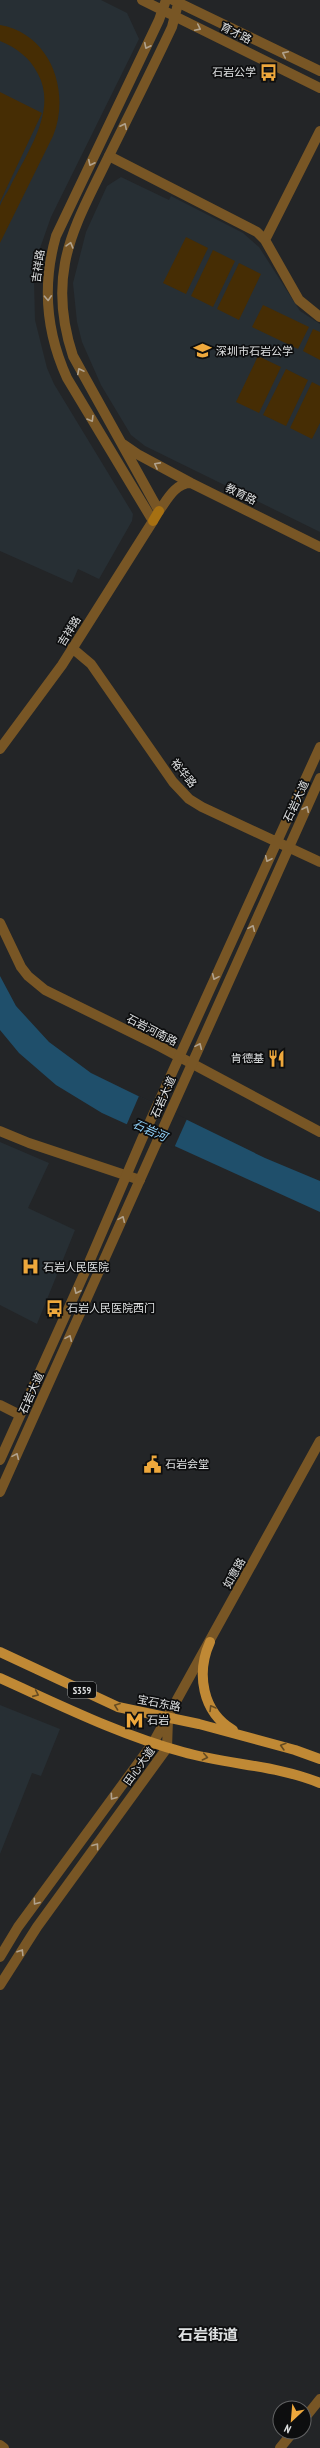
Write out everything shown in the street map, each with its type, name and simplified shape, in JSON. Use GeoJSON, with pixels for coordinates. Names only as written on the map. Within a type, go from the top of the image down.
{"type":"FeatureCollection","features":[{"type":"Feature","properties":{"kind":"main road","name":"吉祥路"},"geometry":{"type":"LineString","coordinates":[[153,521],[159,511]]}},
{"type":"Feature","properties":{"kind":"main road"},"geometry":{"type":"LineString","coordinates":[[210,1642],[203,1662],[205,1693],[209,1704],[222,1722],[240,1735]]}},
{"type":"Feature","properties":{"kind":"main road","name":"宝石东路"},"geometry":{"type":"LineString","coordinates":[[0,1652],[118,1707],[168,1717],[240,1735],[320,1759]]}},
{"type":"Feature","properties":{"kind":"main road","name":"S359"},"geometry":{"type":"LineString","coordinates":[[0,1678],[107,1726],[153,1744],[224,1761],[290,1772],[320,1783]]}},
{"type":"Feature","properties":{"kind":"street","name":"育才路"},"geometry":{"type":"LineString","coordinates":[[142,0],[320,88]]}},
{"type":"Feature","properties":{"kind":"street","name":"吉祥路"},"geometry":{"type":"LineString","coordinates":[[0,749],[72,648],[153,521],[67,378],[57,356],[51,334],[47,285],[49,262],[56,236],[163,11],[166,0]]}},
{"type":"Feature","properties":{"kind":"street","name":"育才路"},"geometry":{"type":"LineString","coordinates":[[177,1],[320,71]]}},
{"type":"Feature","properties":{"kind":"street"},"geometry":{"type":"LineString","coordinates":[[177,1],[176,17],[109,156],[70,242],[65,264],[63,314],[65,334],[73,356],[159,511],[175,490],[186,483],[191,483]]}},
{"type":"Feature","properties":{"kind":"street"},"geometry":{"type":"LineString","coordinates":[[265,240],[320,131]]}},
{"type":"Feature","properties":{"kind":"street"},"geometry":{"type":"LineString","coordinates":[[109,156],[246,225],[265,240],[299,300],[320,317]]}},
{"type":"Feature","properties":{"kind":"street","name":"教育路"},"geometry":{"type":"LineString","coordinates":[[120,441],[139,456],[320,547]]}},
{"type":"Feature","properties":{"kind":"street","name":"裕华路"},"geometry":{"type":"LineString","coordinates":[[72,648],[90,664],[181,791],[202,807],[320,862]]}},
{"type":"Feature","properties":{"kind":"street","name":"石岩大道"},"geometry":{"type":"LineString","coordinates":[[0,1460],[84,1274],[158,1101],[320,747]]}},
{"type":"Feature","properties":{"kind":"street","name":"石岩大道"},"geometry":{"type":"LineString","coordinates":[[0,1492],[320,778]]}},
{"type":"Feature","properties":{"kind":"street","name":"石岩河南路"},"geometry":{"type":"LineString","coordinates":[[0,923],[21,967],[36,983],[192,1063],[320,1132]]}},
{"type":"Feature","properties":{"kind":"street"},"geometry":{"type":"LineString","coordinates":[[0,1131],[29,1143],[140,1180]]}},
{"type":"Feature","properties":{"kind":"street"},"geometry":{"type":"LineString","coordinates":[[0,1405],[20,1415]]}},
{"type":"Feature","properties":{"kind":"street","name":"如意路"},"geometry":{"type":"LineString","coordinates":[[168,1717],[320,1441]]}},
{"type":"Feature","properties":{"kind":"street","name":"田心大道"},"geometry":{"type":"LineString","coordinates":[[0,1957],[18,1926],[153,1744],[168,1717]]}},
{"type":"Feature","properties":{"kind":"street","name":"田心大道"},"geometry":{"type":"LineString","coordinates":[[0,1985],[37,1927],[167,1748],[168,1717]]}},
{"type":"Feature","properties":{"kind":"street"},"geometry":{"type":"LineString","coordinates":[[312,2409],[320,2399]]}},
{"type":"Feature","properties":{"kind":"street"},"geometry":{"type":"LineString","coordinates":[[280,2448],[286,2440]]}},
{"type":"Feature","properties":{"kind":"street"},"geometry":{"type":"LineString","coordinates":[[0,2446],[4,2448]]}},
{"type":"Feature","properties":{"kind":"shaded area"},"geometry":{"type":"Polygon","coordinates":[[[0,0],[101,0],[127,13],[139,39],[51,217],[38,254],[34,280],[35,320],[47,368],[54,384],[133,514],[132,521],[99,579],[78,569],[72,583],[0,551],[0,0]]]}},
{"type":"Feature","properties":{"kind":"shaded area"},"geometry":{"type":"Polygon","coordinates":[[[0,25],[18,31],[32,40],[44,52],[52,67],[58,84],[59,101],[58,119],[53,136],[0,243],[0,206],[38,132],[44,103],[43,88],[35,68],[22,54],[0,41],[0,25]]]}},
{"type":"Feature","properties":{"kind":"shaded area"},"geometry":{"type":"Polygon","coordinates":[[[0,92],[42,113],[0,202],[0,92]]]}},
{"type":"Feature","properties":{"kind":"shaded area","name":"深圳市石岩公学"},"geometry":{"type":"Polygon","coordinates":[[[121,177],[169,200],[171,196],[243,233],[259,247],[300,311],[320,324],[320,532],[145,446],[131,435],[101,385],[82,342],[77,322],[73,283],[86,232],[107,186],[121,177]]]}},
{"type":"Feature","properties":{"kind":"shaded area"},"geometry":{"type":"Polygon","coordinates":[[[186,237],[208,248],[186,294],[163,283],[186,237]]]}},
{"type":"Feature","properties":{"kind":"shaded area"},"geometry":{"type":"Polygon","coordinates":[[[213,250],[235,261],[213,307],[191,296],[213,250]]]}},
{"type":"Feature","properties":{"kind":"shaded area"},"geometry":{"type":"Polygon","coordinates":[[[239,263],[261,274],[239,320],[217,309],[239,263]]]}},
{"type":"Feature","properties":{"kind":"shaded area"},"geometry":{"type":"Polygon","coordinates":[[[263,305],[309,327],[298,349],[252,327],[263,305]]]}},
{"type":"Feature","properties":{"kind":"shaded area"},"geometry":{"type":"Polygon","coordinates":[[[313,329],[320,332],[320,360],[303,351],[313,329]]]}},
{"type":"Feature","properties":{"kind":"shaded area"},"geometry":{"type":"Polygon","coordinates":[[[258,356],[281,367],[259,413],[236,402],[258,356]]]}},
{"type":"Feature","properties":{"kind":"shaded area"},"geometry":{"type":"Polygon","coordinates":[[[286,369],[308,380],[286,426],[263,415],[286,369]]]}},
{"type":"Feature","properties":{"kind":"shaded area"},"geometry":{"type":"Polygon","coordinates":[[[312,382],[320,386],[320,423],[312,439],[290,428],[312,382]]]}},
{"type":"Feature","properties":{"kind":"shaded area","name":"石岩人民医院"},"geometry":{"type":"Polygon","coordinates":[[[0,1142],[49,1163],[28,1208],[75,1230],[37,1324],[0,1305],[0,1142]]]}},
{"type":"Feature","properties":{"kind":"shaded area"},"geometry":{"type":"Polygon","coordinates":[[[0,1705],[60,1729],[41,1776],[32,1773],[0,1854],[0,1705]]]}},
{"type":"Feature","properties":{"kind":"water","name":"石岩河"},"geometry":{"type":"Polygon","coordinates":[[[0,976],[16,1006],[49,1042],[91,1073],[265,1158],[320,1181],[320,1212],[102,1113],[56,1085],[19,1053],[0,1030],[0,976]]]}},
{"type":"Feature","properties":{"kind":"pier"},"geometry":{"type":"Polygon","coordinates":[[[139,1096],[187,1119],[174,1148],[126,1126],[139,1096]]]}},
{"type":"Feature","properties":{"kind":"place","name":"石岩公学"},"geometry":{"type":"Point","coordinates":[269,72]}},
{"type":"Feature","properties":{"kind":"place","name":"深圳市石岩公学"},"geometry":{"type":"Point","coordinates":[203,351]}},
{"type":"Feature","properties":{"kind":"place","name":"肯德基"},"geometry":{"type":"Point","coordinates":[277,1058]}},
{"type":"Feature","properties":{"kind":"place","name":"石岩人民医院"},"geometry":{"type":"Point","coordinates":[30,1267]}},
{"type":"Feature","properties":{"kind":"place","name":"石岩人民医院西门"},"geometry":{"type":"Point","coordinates":[54,1308]}},
{"type":"Feature","properties":{"kind":"place","name":"石岩会堂"},"geometry":{"type":"Point","coordinates":[152,1464]}},
{"type":"Feature","properties":{"kind":"place","name":"石岩"},"geometry":{"type":"Point","coordinates":[134,1720]}},
{"type":"Feature","properties":{"kind":"district","name":"石岩街道"},"geometry":{"type":"Point","coordinates":[208,2334]}}]}
